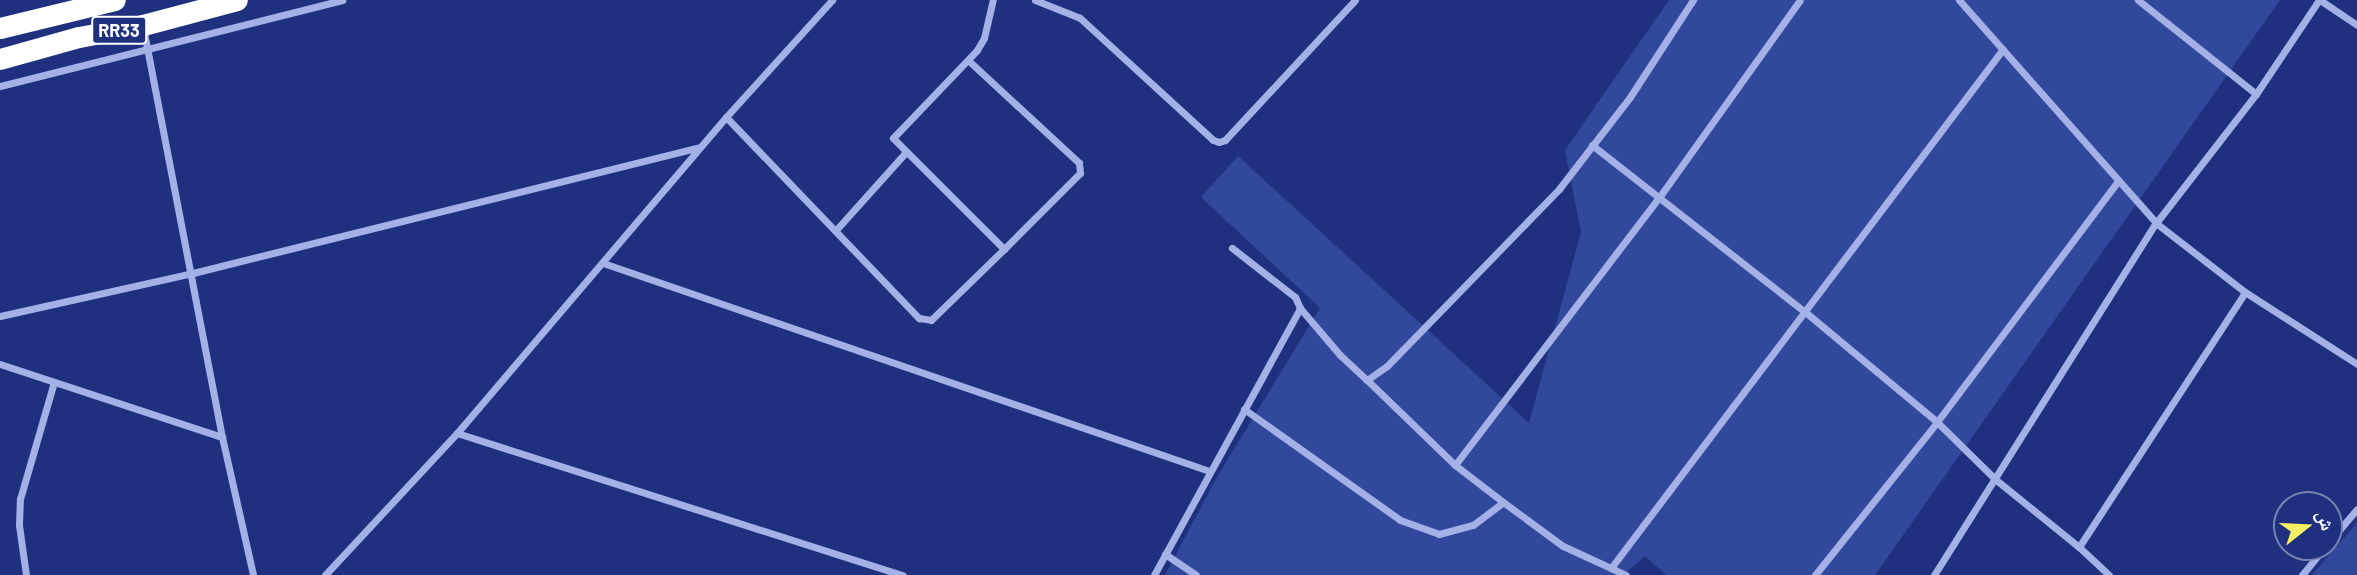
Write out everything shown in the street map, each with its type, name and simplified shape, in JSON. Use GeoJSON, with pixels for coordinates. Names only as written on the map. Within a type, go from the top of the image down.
{"type":"FeatureCollection","features":[{"type":"Feature","properties":{"kind":"highway","name":"RR33"},"geometry":{"type":"LineString","coordinates":[[0,28],[115,0]]}},
{"type":"Feature","properties":{"kind":"highway","name":"RR33"},"geometry":{"type":"LineString","coordinates":[[0,59],[79,37],[143,25],[237,0]]}},
{"type":"Feature","properties":{"kind":"street"},"geometry":{"type":"LineString","coordinates":[[0,86],[342,0]]}},
{"type":"Feature","properties":{"kind":"street"},"geometry":{"type":"LineString","coordinates":[[325,575],[457,433],[726,117],[832,0]]}},
{"type":"Feature","properties":{"kind":"street"},"geometry":{"type":"LineString","coordinates":[[993,0],[984,38],[969,61],[894,136],[905,153],[1004,248]]}},
{"type":"Feature","properties":{"kind":"street"},"geometry":{"type":"LineString","coordinates":[[1035,0],[1080,18],[1213,140],[1219,142],[1225,140],[1355,0]]}},
{"type":"Feature","properties":{"kind":"street"},"geometry":{"type":"LineString","coordinates":[[1367,380],[1398,357],[1559,188],[1630,97],[1693,0]]}},
{"type":"Feature","properties":{"kind":"street"},"geometry":{"type":"LineString","coordinates":[[1455,465],[1658,199],[1800,0]]}},
{"type":"Feature","properties":{"kind":"street"},"geometry":{"type":"LineString","coordinates":[[1959,0],[2156,223],[2245,292],[2357,364]]}},
{"type":"Feature","properties":{"kind":"street"},"geometry":{"type":"LineString","coordinates":[[2138,0],[2256,94]]}},
{"type":"Feature","properties":{"kind":"street"},"geometry":{"type":"LineString","coordinates":[[1934,575],[2156,223],[2256,94],[2320,0],[2357,25]]}},
{"type":"Feature","properties":{"kind":"street"},"geometry":{"type":"LineString","coordinates":[[143,25],[193,273],[222,437],[253,575]]}},
{"type":"Feature","properties":{"kind":"street"},"geometry":{"type":"LineString","coordinates":[[1611,568],[2003,49]]}},
{"type":"Feature","properties":{"kind":"street"},"geometry":{"type":"LineString","coordinates":[[726,117],[915,315],[927,321],[1080,173],[1079,163],[969,61]]}},
{"type":"Feature","properties":{"kind":"street"},"geometry":{"type":"LineString","coordinates":[[1592,145],[1804,311],[1937,422],[1995,479],[2109,575]]}},
{"type":"Feature","properties":{"kind":"street"},"geometry":{"type":"LineString","coordinates":[[0,316],[193,273],[700,148]]}},
{"type":"Feature","properties":{"kind":"street"},"geometry":{"type":"LineString","coordinates":[[836,230],[905,153]]}},
{"type":"Feature","properties":{"kind":"street"},"geometry":{"type":"LineString","coordinates":[[1815,575],[1937,422],[2119,181]]}},
{"type":"Feature","properties":{"kind":"street"},"geometry":{"type":"LineString","coordinates":[[1233,248],[1295,297],[1300,308],[1340,355],[1455,465],[1563,546],[1626,575]]}},
{"type":"Feature","properties":{"kind":"street"},"geometry":{"type":"LineString","coordinates":[[603,263],[1209,471]]}},
{"type":"Feature","properties":{"kind":"street"},"geometry":{"type":"LineString","coordinates":[[2079,547],[2245,292]]}},
{"type":"Feature","properties":{"kind":"street"},"geometry":{"type":"LineString","coordinates":[[1154,575],[1300,308]]}},
{"type":"Feature","properties":{"kind":"street"},"geometry":{"type":"LineString","coordinates":[[0,364],[222,437]]}},
{"type":"Feature","properties":{"kind":"street"},"geometry":{"type":"LineString","coordinates":[[26,575],[19,525],[20,499],[54,382]]}},
{"type":"Feature","properties":{"kind":"street"},"geometry":{"type":"LineString","coordinates":[[1244,409],[1400,520],[1439,534],[1472,526],[1503,502]]}},
{"type":"Feature","properties":{"kind":"street"},"geometry":{"type":"LineString","coordinates":[[457,433],[903,575]]}},
{"type":"Feature","properties":{"kind":"street"},"geometry":{"type":"LineString","coordinates":[[2343,527],[2356,513]]}},
{"type":"Feature","properties":{"kind":"street"},"geometry":{"type":"LineString","coordinates":[[1165,554],[1196,575]]}},
{"type":"Feature","properties":{"kind":"street"},"geometry":{"type":"LineString","coordinates":[[2302,575],[2314,561]]}},
{"type":"Feature","properties":{"kind":"shaded area"},"geometry":{"type":"Polygon","coordinates":[[[1669,0],[2280,0],[1875,575],[1666,575],[1645,556],[1623,575],[1165,575],[1217,477],[1320,308],[1201,197],[1238,156],[1529,423],[1581,232],[1565,150],[1669,0]]]}},
{"type":"Feature","properties":{"kind":"shaded area"},"geometry":{"type":"Polygon","coordinates":[[[2357,523],[2357,575],[2312,575],[2324,561],[2343,561],[2343,539],[2357,523]]]}}]}
